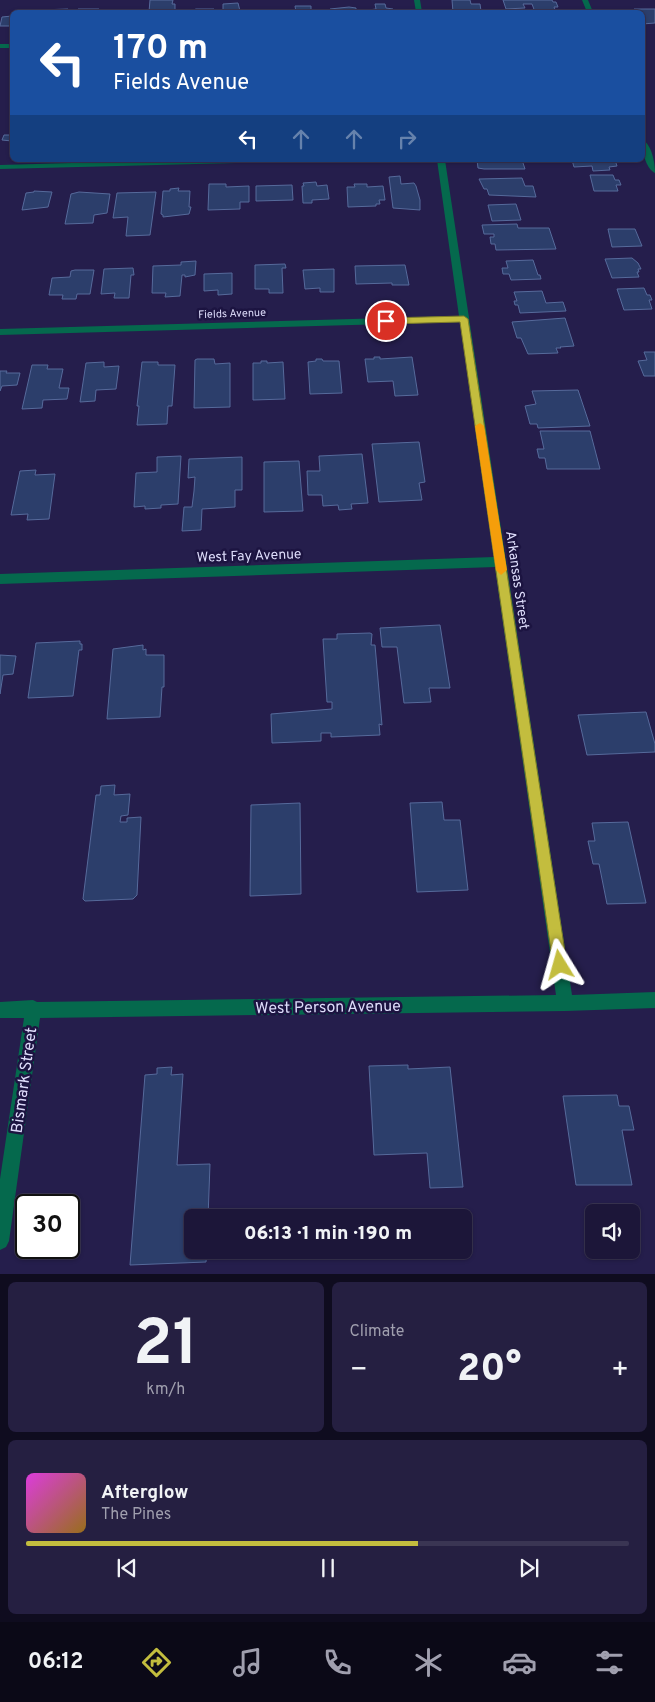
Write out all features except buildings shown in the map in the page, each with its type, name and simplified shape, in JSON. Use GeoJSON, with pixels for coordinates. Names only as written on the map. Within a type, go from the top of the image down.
{"type":"FeatureCollection","features":[{"type":"Feature","properties":{"kind":"street"},"geometry":{"type":"LineString","coordinates":[[645,148],[655,171]]}},
{"type":"Feature","properties":{"kind":"street"},"geometry":{"type":"LineString","coordinates":[[0,167],[194,162]]}},
{"type":"Feature","properties":{"kind":"street","name":"Arkansas Street"},"geometry":{"type":"LineString","coordinates":[[441,162],[565,1003]]}},
{"type":"Feature","properties":{"kind":"street","name":"Fields Avenue"},"geometry":{"type":"LineString","coordinates":[[0,332],[464,319]]}},
{"type":"Feature","properties":{"kind":"street","name":"West Fay Avenue"},"geometry":{"type":"LineString","coordinates":[[0,579],[500,562]]}},
{"type":"Feature","properties":{"kind":"street","name":"West Person Avenue"},"geometry":{"type":"LineString","coordinates":[[0,1010],[33,1008],[565,1003],[655,1000]]}},
{"type":"Feature","properties":{"kind":"street","name":"Bismark Street"},"geometry":{"type":"LineString","coordinates":[[0,1241],[33,1008]]}},
{"type":"Feature","properties":{"kind":"slow traffic"},"geometry":{"type":"LineString","coordinates":[[480,426],[501,570]]}},
{"type":"Feature","properties":{"kind":"route"},"geometry":{"type":"LineString","coordinates":[[386,321],[464,319],[560,965]]}}]}
